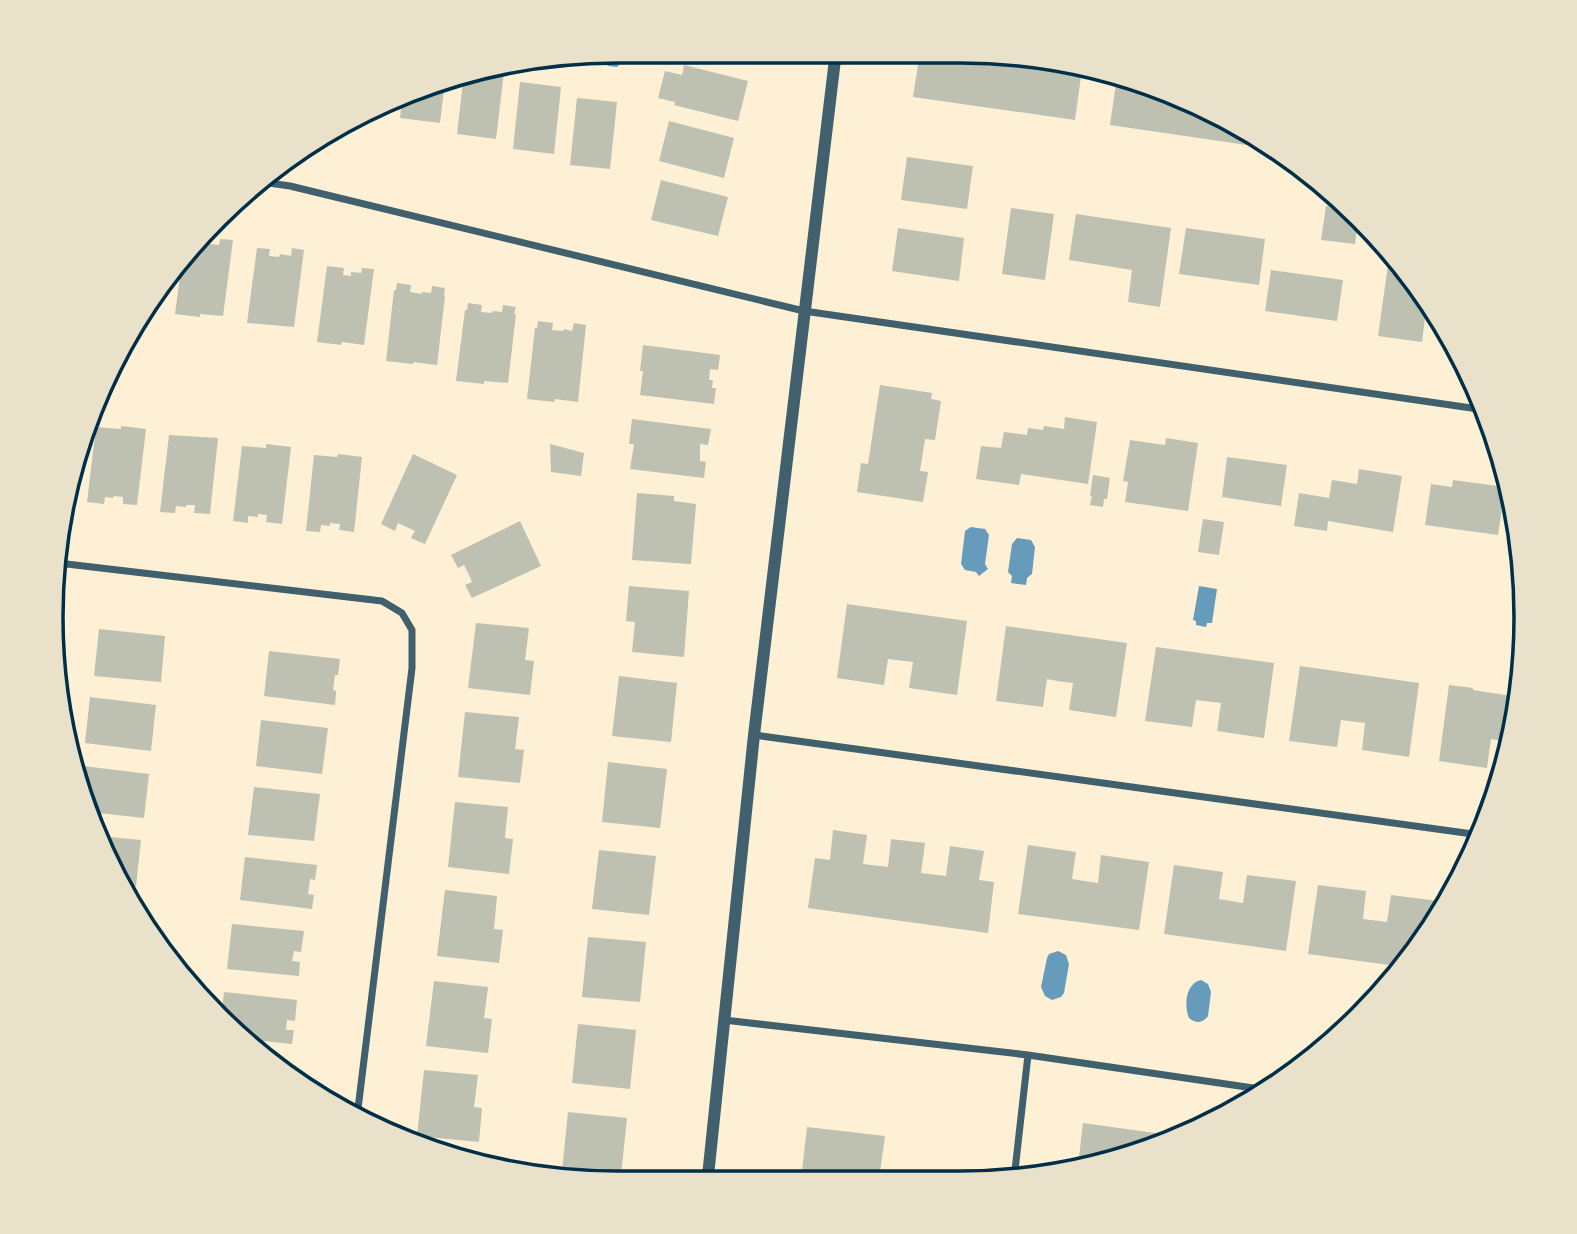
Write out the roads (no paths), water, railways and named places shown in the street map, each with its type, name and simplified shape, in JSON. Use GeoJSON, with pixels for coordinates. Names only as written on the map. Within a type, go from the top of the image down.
{"type":"FeatureCollection","features":[{"type":"Feature","properties":{"kind":"street"},"geometry":{"type":"LineString","coordinates":[[709,1171],[754,735],[835,63]]}},
{"type":"Feature","properties":{"kind":"street"},"geometry":{"type":"LineString","coordinates":[[272,183],[804,311],[1474,409]]}},
{"type":"Feature","properties":{"kind":"street"},"geometry":{"type":"LineString","coordinates":[[66,564],[382,601],[402,612],[412,630],[412,668],[358,1107]]}},
{"type":"Feature","properties":{"kind":"street"},"geometry":{"type":"LineString","coordinates":[[754,735],[1470,834]]}},
{"type":"Feature","properties":{"kind":"street"},"geometry":{"type":"LineString","coordinates":[[724,1020],[1028,1055],[1252,1088]]}},
{"type":"Feature","properties":{"kind":"street"},"geometry":{"type":"LineString","coordinates":[[1015,1168],[1028,1055]]}},
{"type":"Feature","properties":{"kind":"water"},"geometry":{"type":"Polygon","coordinates":[[[606,63],[621,63],[617,67],[606,63]]]}},
{"type":"Feature","properties":{"kind":"water"},"geometry":{"type":"Polygon","coordinates":[[[971,527],[985,529],[989,535],[985,564],[988,569],[979,576],[976,572],[965,570],[961,564],[965,531],[971,527]]]}},
{"type":"Feature","properties":{"kind":"water"},"geometry":{"type":"Polygon","coordinates":[[[1017,538],[1031,540],[1035,547],[1032,574],[1027,578],[1026,585],[1011,583],[1012,576],[1008,572],[1012,544],[1017,538]]]}},
{"type":"Feature","properties":{"kind":"water"},"geometry":{"type":"Polygon","coordinates":[[[1199,586],[1217,589],[1212,623],[1207,623],[1206,627],[1196,625],[1193,620],[1199,586]]]}},
{"type":"Feature","properties":{"kind":"water"},"geometry":{"type":"Polygon","coordinates":[[[1058,951],[1066,955],[1069,964],[1064,993],[1052,1000],[1045,996],[1041,987],[1047,958],[1049,954],[1058,951]]]}},
{"type":"Feature","properties":{"kind":"water"},"geometry":{"type":"Polygon","coordinates":[[[1201,980],[1208,984],[1211,992],[1208,1016],[1197,1022],[1189,1018],[1186,1002],[1192,986],[1201,980]]]}}]}
